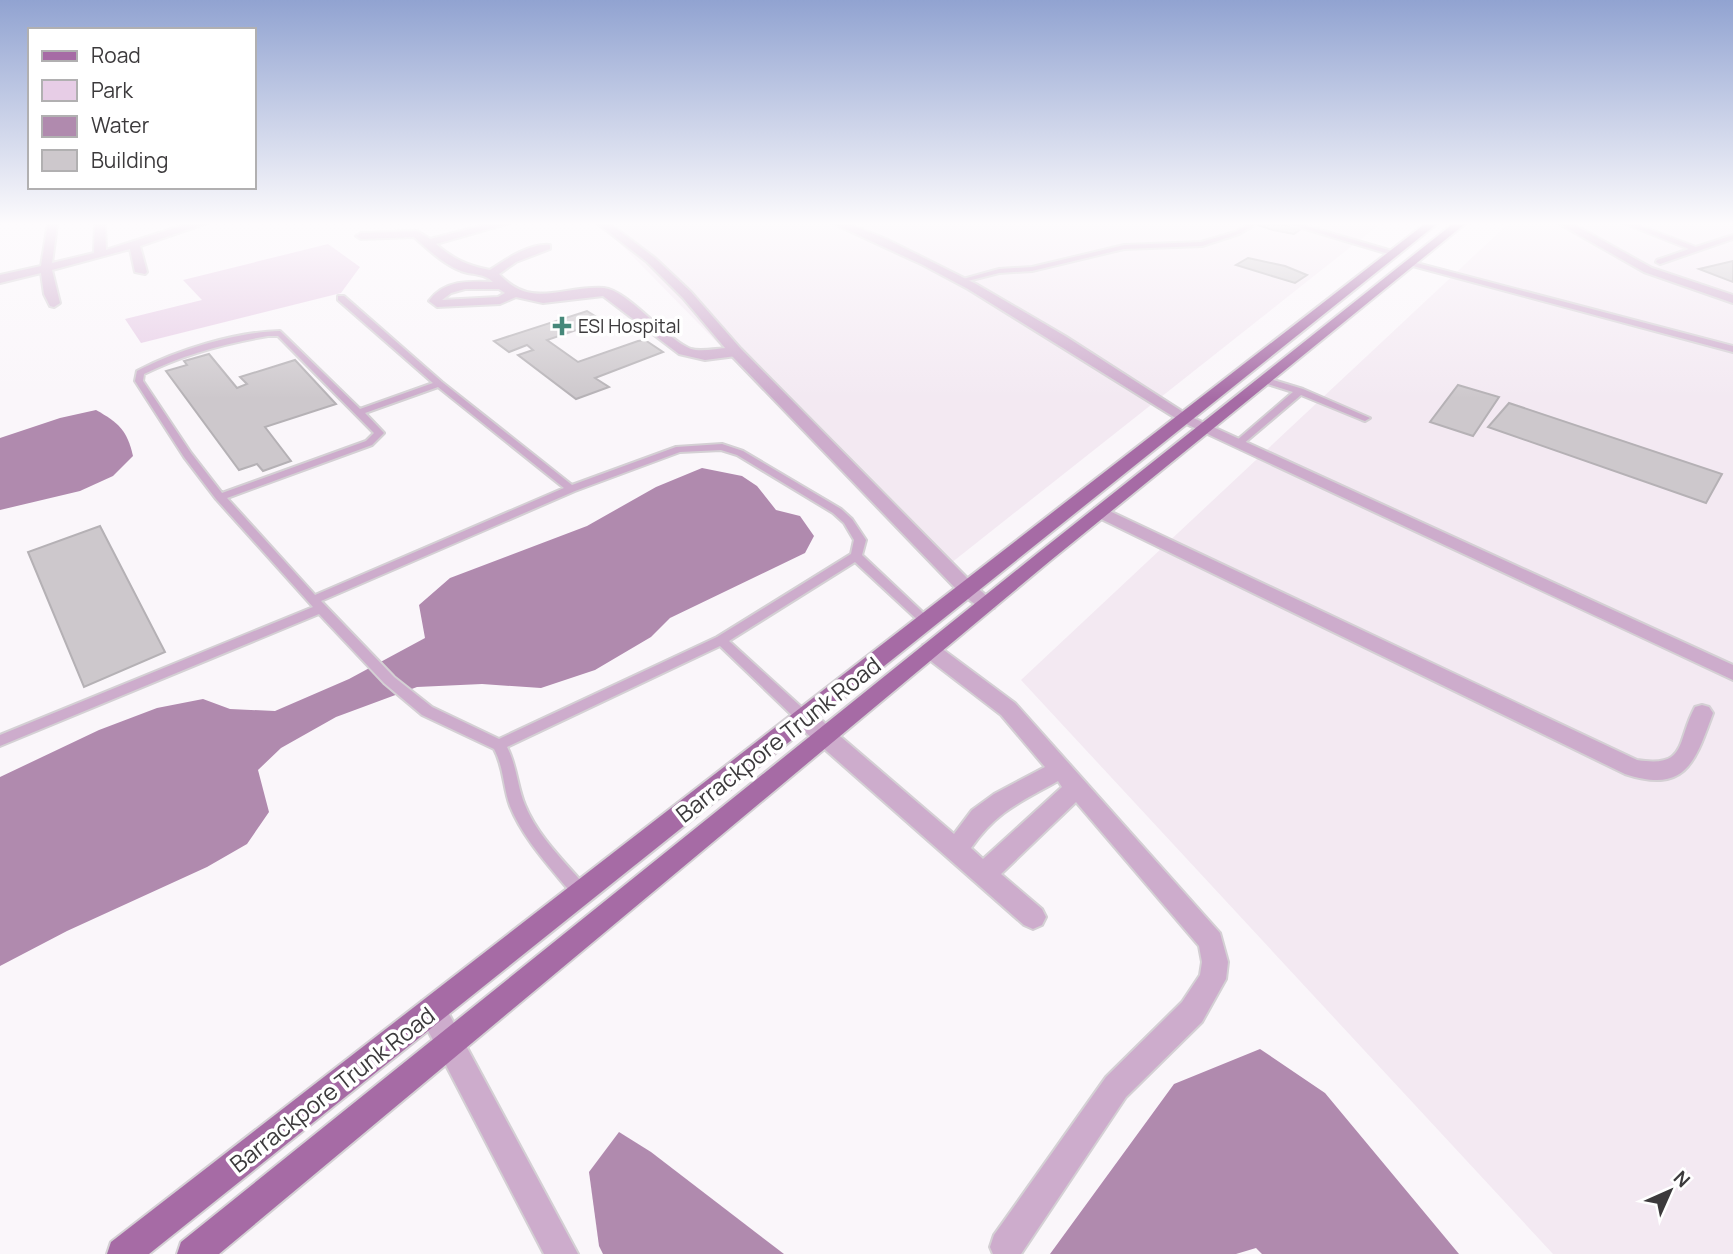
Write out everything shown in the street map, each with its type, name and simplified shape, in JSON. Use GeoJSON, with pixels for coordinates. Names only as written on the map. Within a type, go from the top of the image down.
{"type":"FeatureCollection","features":[{"type":"Feature","properties":{"kind":"main road","name":"Barrackpore Trunk Road"},"geometry":{"type":"LineString","coordinates":[[193,1254],[1101,512],[1197,424],[1362,282]]}},
{"type":"Feature","properties":{"kind":"main road","name":"Barrackpore Trunk Road"},"geometry":{"type":"LineString","coordinates":[[123,1254],[967,589],[1197,424],[1267,381],[1388,282]]}},
{"type":"Feature","properties":{"kind":"street"},"geometry":{"type":"LineString","coordinates":[[47,282],[54,303]]}},
{"type":"Feature","properties":{"kind":"street"},"geometry":{"type":"LineString","coordinates":[[500,282],[515,293],[543,299],[592,291],[606,292],[684,351],[705,356],[736,352]]}},
{"type":"Feature","properties":{"kind":"street"},"geometry":{"type":"LineString","coordinates":[[673,282],[736,352],[967,589],[987,604]]}},
{"type":"Feature","properties":{"kind":"street"},"geometry":{"type":"LineString","coordinates":[[961,282],[1197,424],[1733,673]]}},
{"type":"Feature","properties":{"kind":"street"},"geometry":{"type":"LineString","coordinates":[[1682,282],[1733,299]]}},
{"type":"Feature","properties":{"kind":"street"},"geometry":{"type":"LineString","coordinates":[[503,285],[450,289],[439,294],[435,301],[441,304],[500,300],[515,293]]}},
{"type":"Feature","properties":{"kind":"street"},"geometry":{"type":"LineString","coordinates":[[1101,512],[1633,768],[1655,773],[1670,771],[1682,764],[1702,713]]}},
{"type":"Feature","properties":{"kind":"street"},"geometry":{"type":"LineString","coordinates":[[930,650],[1008,709],[1211,941],[1215,962],[1213,979],[1183,1023],[1129,1071],[1116,1087],[1006,1247]]}},
{"type":"Feature","properties":{"kind":"street"},"geometry":{"type":"LineString","coordinates":[[804,718],[1033,917]]}},
{"type":"Feature","properties":{"kind":"street"},"geometry":{"type":"LineString","coordinates":[[956,850],[980,817],[1002,800],[1069,778]]}},
{"type":"Feature","properties":{"kind":"street"},"geometry":{"type":"LineString","coordinates":[[984,874],[1069,778]]}},
{"type":"Feature","properties":{"kind":"street"},"geometry":{"type":"LineString","coordinates":[[432,1010],[562,1254]]}},
{"type":"Feature","properties":{"kind":"lane"},"geometry":{"type":"LineString","coordinates":[[1484,282],[1733,349]]}},
{"type":"Feature","properties":{"kind":"lane"},"geometry":{"type":"LineString","coordinates":[[341,298],[439,384],[571,489]]}},
{"type":"Feature","properties":{"kind":"lane"},"geometry":{"type":"LineString","coordinates":[[220,497],[369,443],[379,433],[280,333],[261,333],[148,368],[140,373],[139,381],[187,455],[220,497],[369,660],[427,711],[499,746],[507,760],[517,805],[527,825],[582,894]]}},
{"type":"Feature","properties":{"kind":"lane"},"geometry":{"type":"LineString","coordinates":[[1267,381],[1300,391],[1365,418]]}},
{"type":"Feature","properties":{"kind":"lane"},"geometry":{"type":"LineString","coordinates":[[360,412],[439,384]]}},
{"type":"Feature","properties":{"kind":"lane"},"geometry":{"type":"LineString","coordinates":[[1239,443],[1300,391]]}},
{"type":"Feature","properties":{"kind":"lane"},"geometry":{"type":"LineString","coordinates":[[0,741],[318,604],[571,489],[679,449],[722,447],[740,453],[837,511],[848,521],[860,540],[856,556],[722,640],[499,746]]}},
{"type":"Feature","properties":{"kind":"lane"},"geometry":{"type":"LineString","coordinates":[[856,556],[927,622]]}},
{"type":"Feature","properties":{"kind":"lane"},"geometry":{"type":"LineString","coordinates":[[722,640],[804,718]]}},
{"type":"Feature","properties":{"kind":"shaded area"},"geometry":{"type":"Polygon","coordinates":[[[657,282],[1307,282],[941,571],[657,282]]]}},
{"type":"Feature","properties":{"kind":"shaded area"},"geometry":{"type":"Polygon","coordinates":[[[1447,282],[1733,282],[1733,1254],[1553,1254],[1021,680],[1447,282]]]}},
{"type":"Feature","properties":{"kind":"green space"},"geometry":{"type":"Polygon","coordinates":[[[184,282],[349,282],[341,293],[141,343],[125,319],[202,300],[184,282]]]}},
{"type":"Feature","properties":{"kind":"water"},"geometry":{"type":"Polygon","coordinates":[[[96,410],[121,428],[133,456],[113,476],[80,491],[0,510],[0,438],[60,418],[96,410]]]}},
{"type":"Feature","properties":{"kind":"water"},"geometry":{"type":"Polygon","coordinates":[[[702,468],[742,476],[757,486],[776,510],[800,516],[814,536],[805,553],[670,618],[651,637],[595,670],[541,688],[482,684],[417,687],[336,717],[281,748],[258,770],[269,812],[247,844],[207,867],[67,931],[0,966],[0,777],[99,730],[157,708],[203,699],[230,709],[275,711],[349,679],[425,638],[419,605],[450,578],[587,526],[656,487],[702,468]]]}},
{"type":"Feature","properties":{"kind":"water"},"geometry":{"type":"Polygon","coordinates":[[[1260,1049],[1325,1093],[1459,1254],[1262,1254],[1256,1248],[1236,1254],[1050,1254],[1174,1084],[1260,1049]]]}},
{"type":"Feature","properties":{"kind":"water"},"geometry":{"type":"Polygon","coordinates":[[[619,1132],[651,1152],[784,1254],[603,1254],[599,1246],[589,1172],[619,1132]]]}},
{"type":"Feature","properties":{"kind":"building"},"geometry":{"type":"Polygon","coordinates":[[[587,311],[603,321],[547,340],[578,362],[645,340],[663,352],[595,378],[609,387],[576,399],[518,355],[533,350],[527,345],[509,352],[494,341],[587,311]]]}},
{"type":"Feature","properties":{"kind":"building"},"geometry":{"type":"Polygon","coordinates":[[[209,354],[237,388],[247,384],[240,377],[295,360],[336,404],[265,427],[291,461],[263,471],[257,464],[239,470],[166,371],[187,365],[184,361],[209,354]]]}},
{"type":"Feature","properties":{"kind":"building"},"geometry":{"type":"Polygon","coordinates":[[[1458,385],[1499,397],[1473,436],[1430,422],[1458,385]]]}},
{"type":"Feature","properties":{"kind":"building"},"geometry":{"type":"Polygon","coordinates":[[[1509,403],[1722,474],[1706,503],[1488,427],[1509,403]]]}},
{"type":"Feature","properties":{"kind":"building"},"geometry":{"type":"Polygon","coordinates":[[[100,526],[165,652],[84,687],[28,552],[100,526]]]}},
{"type":"Feature","properties":{"kind":"place","name":"ESI Hospital"},"geometry":{"type":"Point","coordinates":[562,326]}}]}
